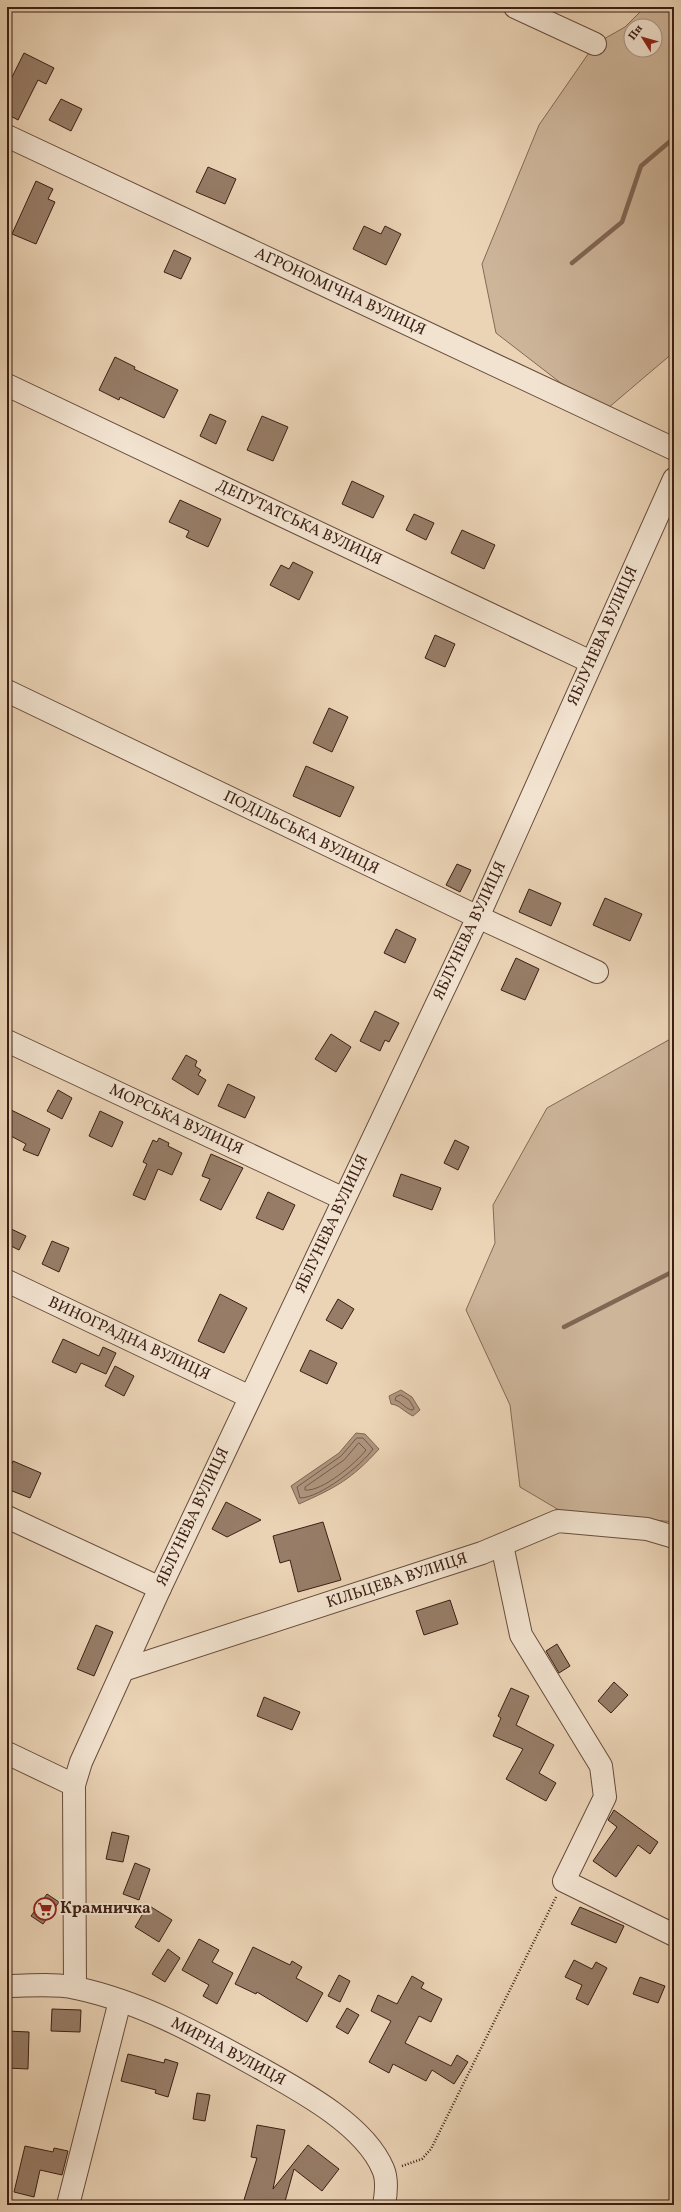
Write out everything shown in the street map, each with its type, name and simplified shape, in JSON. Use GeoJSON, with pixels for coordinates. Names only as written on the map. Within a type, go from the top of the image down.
{"type":"FeatureCollection","features":[{"type":"Feature","properties":{"kind":"street"},"geometry":{"type":"LineString","coordinates":[[515,7],[595,44]]}},
{"type":"Feature","properties":{"kind":"street","name":"АГРОНОМІЧНА ВУЛИЦЯ"},"geometry":{"type":"LineString","coordinates":[[7,136],[674,449]]}},
{"type":"Feature","properties":{"kind":"street","name":"ДЕПУТАТСЬКА ВУЛИЦЯ"},"geometry":{"type":"LineString","coordinates":[[7,384],[591,662]]}},
{"type":"Feature","properties":{"kind":"street","name":"ЯБЛУНЕВА ВУЛИЦЯ"},"geometry":{"type":"LineString","coordinates":[[75,1987],[74,1785],[81,1762],[160,1588],[478,917],[674,479]]}},
{"type":"Feature","properties":{"kind":"street","name":"ПОДІЛЬСЬКА ВУЛИЦЯ"},"geometry":{"type":"LineString","coordinates":[[7,691],[478,917],[597,972]]}},
{"type":"Feature","properties":{"kind":"street","name":"МОРСЬКА ВУЛИЦЯ"},"geometry":{"type":"LineString","coordinates":[[7,1041],[344,1200]]}},
{"type":"Feature","properties":{"kind":"street","name":"ВИНОГРАДНА ВУЛИЦЯ"},"geometry":{"type":"LineString","coordinates":[[7,1281],[250,1397]]}},
{"type":"Feature","properties":{"kind":"street"},"geometry":{"type":"LineString","coordinates":[[7,1517],[160,1588]]}},
{"type":"Feature","properties":{"kind":"street","name":"КІЛЬЦЕВА ВУЛИЦЯ"},"geometry":{"type":"LineString","coordinates":[[123,1670],[475,1556],[558,1521],[647,1529],[674,1537]]}},
{"type":"Feature","properties":{"kind":"street"},"geometry":{"type":"LineString","coordinates":[[502,1545],[521,1635],[601,1766],[605,1797],[564,1881],[674,1935]]}},
{"type":"Feature","properties":{"kind":"street"},"geometry":{"type":"LineString","coordinates":[[7,1753],[74,1785]]}},
{"type":"Feature","properties":{"kind":"street","name":"МИРНА ВУЛИЦЯ"},"geometry":{"type":"LineString","coordinates":[[7,1986],[75,1987],[120,2000],[160,2016],[203,2036],[328,2109],[360,2137],[384,2170],[386,2190],[384,2205]]}},
{"type":"Feature","properties":{"kind":"street"},"geometry":{"type":"LineString","coordinates":[[68,2205],[120,2000]]}},
{"type":"Feature","properties":{"kind":"path"},"geometry":{"type":"LineString","coordinates":[[384,2170],[418,2161],[431,2149],[564,1881]]}},
{"type":"Feature","properties":{"kind":"shaded area"},"geometry":{"type":"Polygon","coordinates":[[[645,7],[674,7],[674,352],[601,414],[496,333],[482,264],[539,125],[595,44],[623,28],[623,58],[663,58],[663,18],[634,18],[645,7]]]}},
{"type":"Feature","properties":{"kind":"shaded area"},"geometry":{"type":"Polygon","coordinates":[[[674,1037],[674,1522],[559,1510],[520,1487],[510,1405],[466,1310],[495,1243],[493,1205],[547,1108],[674,1037]]]}},
{"type":"Feature","properties":{"kind":"water"},"geometry":{"type":"Polygon","coordinates":[[[401,1390],[412,1397],[420,1410],[413,1416],[391,1404],[389,1396],[401,1390]]]}},
{"type":"Feature","properties":{"kind":"water"},"geometry":{"type":"Polygon","coordinates":[[[356,1433],[365,1434],[379,1449],[360,1468],[342,1482],[299,1504],[291,1486],[339,1453],[356,1433]]]}},
{"type":"Feature","properties":{"kind":"building"},"geometry":{"type":"Polygon","coordinates":[[[24,53],[54,68],[46,84],[38,80],[18,120],[7,114],[7,87],[24,53]]]}},
{"type":"Feature","properties":{"kind":"building"},"geometry":{"type":"Polygon","coordinates":[[[61,99],[82,109],[71,131],[49,120],[61,99]]]}},
{"type":"Feature","properties":{"kind":"building"},"geometry":{"type":"Polygon","coordinates":[[[208,167],[236,179],[225,204],[196,192],[208,167]]]}},
{"type":"Feature","properties":{"kind":"building"},"geometry":{"type":"Polygon","coordinates":[[[36,181],[53,189],[48,199],[55,202],[36,244],[12,234],[36,181]]]}},
{"type":"Feature","properties":{"kind":"building"},"geometry":{"type":"Polygon","coordinates":[[[364,226],[381,234],[385,226],[401,234],[386,265],[353,249],[364,226]]]}},
{"type":"Feature","properties":{"kind":"building"},"geometry":{"type":"Polygon","coordinates":[[[174,250],[191,258],[181,279],[164,272],[174,250]]]}},
{"type":"Feature","properties":{"kind":"building"},"geometry":{"type":"Polygon","coordinates":[[[115,357],[135,367],[134,369],[178,390],[164,418],[120,397],[119,400],[99,390],[115,357]]]}},
{"type":"Feature","properties":{"kind":"building"},"geometry":{"type":"Polygon","coordinates":[[[210,414],[226,421],[216,444],[200,436],[210,414]]]}},
{"type":"Feature","properties":{"kind":"building"},"geometry":{"type":"Polygon","coordinates":[[[262,416],[288,427],[273,461],[247,450],[262,416]]]}},
{"type":"Feature","properties":{"kind":"building"},"geometry":{"type":"Polygon","coordinates":[[[352,481],[384,496],[373,518],[342,504],[352,481]]]}},
{"type":"Feature","properties":{"kind":"building"},"geometry":{"type":"Polygon","coordinates":[[[180,500],[221,519],[208,547],[186,537],[189,531],[169,522],[180,500]]]}},
{"type":"Feature","properties":{"kind":"building"},"geometry":{"type":"Polygon","coordinates":[[[414,514],[434,523],[426,540],[406,530],[414,514]]]}},
{"type":"Feature","properties":{"kind":"building"},"geometry":{"type":"Polygon","coordinates":[[[462,530],[495,545],[484,569],[451,553],[462,530]]]}},
{"type":"Feature","properties":{"kind":"building"},"geometry":{"type":"Polygon","coordinates":[[[293,562],[313,572],[299,600],[270,585],[281,565],[289,569],[293,562]]]}},
{"type":"Feature","properties":{"kind":"building"},"geometry":{"type":"Polygon","coordinates":[[[435,635],[455,644],[445,667],[425,658],[435,635]]]}},
{"type":"Feature","properties":{"kind":"building"},"geometry":{"type":"Polygon","coordinates":[[[329,708],[348,717],[332,752],[313,743],[329,708]]]}},
{"type":"Feature","properties":{"kind":"building"},"geometry":{"type":"Polygon","coordinates":[[[306,766],[354,787],[340,817],[293,796],[306,766]]]}},
{"type":"Feature","properties":{"kind":"building"},"geometry":{"type":"Polygon","coordinates":[[[457,864],[471,870],[460,892],[446,885],[457,864]]]}},
{"type":"Feature","properties":{"kind":"building"},"geometry":{"type":"Polygon","coordinates":[[[529,889],[561,903],[551,926],[519,912],[529,889]]]}},
{"type":"Feature","properties":{"kind":"building"},"geometry":{"type":"Polygon","coordinates":[[[605,898],[642,914],[630,941],[593,925],[605,898]]]}},
{"type":"Feature","properties":{"kind":"building"},"geometry":{"type":"Polygon","coordinates":[[[396,929],[416,939],[405,963],[384,953],[396,929]]]}},
{"type":"Feature","properties":{"kind":"building"},"geometry":{"type":"Polygon","coordinates":[[[516,958],[539,969],[525,1000],[501,990],[516,958]]]}},
{"type":"Feature","properties":{"kind":"building"},"geometry":{"type":"Polygon","coordinates":[[[375,1011],[399,1023],[389,1042],[385,1040],[380,1051],[360,1041],[375,1011]]]}},
{"type":"Feature","properties":{"kind":"building"},"geometry":{"type":"Polygon","coordinates":[[[331,1034],[351,1047],[336,1072],[315,1059],[331,1034]]]}},
{"type":"Feature","properties":{"kind":"building"},"geometry":{"type":"Polygon","coordinates":[[[186,1055],[197,1061],[195,1066],[201,1070],[198,1075],[206,1080],[198,1095],[172,1079],[186,1055]]]}},
{"type":"Feature","properties":{"kind":"building"},"geometry":{"type":"Polygon","coordinates":[[[228,1084],[255,1097],[245,1118],[218,1106],[228,1084]]]}},
{"type":"Feature","properties":{"kind":"building"},"geometry":{"type":"Polygon","coordinates":[[[58,1090],[72,1098],[62,1119],[47,1111],[58,1090]]]}},
{"type":"Feature","properties":{"kind":"building"},"geometry":{"type":"Polygon","coordinates":[[[7,1108],[50,1129],[38,1156],[23,1150],[26,1144],[7,1134],[7,1108]]]}},
{"type":"Feature","properties":{"kind":"building"},"geometry":{"type":"Polygon","coordinates":[[[100,1111],[123,1122],[112,1147],[89,1136],[100,1111]]]}},
{"type":"Feature","properties":{"kind":"building"},"geometry":{"type":"Polygon","coordinates":[[[159,1138],[169,1143],[168,1146],[182,1153],[172,1175],[158,1169],[145,1200],[133,1195],[147,1164],[143,1162],[153,1140],[157,1142],[159,1138]]]}},
{"type":"Feature","properties":{"kind":"building"},"geometry":{"type":"Polygon","coordinates":[[[455,1140],[469,1147],[458,1170],[444,1163],[455,1140]]]}},
{"type":"Feature","properties":{"kind":"building"},"geometry":{"type":"Polygon","coordinates":[[[211,1154],[243,1168],[221,1210],[200,1200],[210,1179],[202,1176],[211,1154]]]}},
{"type":"Feature","properties":{"kind":"building"},"geometry":{"type":"Polygon","coordinates":[[[401,1174],[441,1188],[432,1210],[393,1196],[401,1174]]]}},
{"type":"Feature","properties":{"kind":"building"},"geometry":{"type":"Polygon","coordinates":[[[268,1192],[295,1205],[283,1230],[256,1218],[268,1192]]]}},
{"type":"Feature","properties":{"kind":"building"},"geometry":{"type":"Polygon","coordinates":[[[7,1227],[26,1236],[19,1250],[7,1244],[7,1227]]]}},
{"type":"Feature","properties":{"kind":"building"},"geometry":{"type":"Polygon","coordinates":[[[52,1241],[69,1248],[59,1272],[42,1264],[52,1241]]]}},
{"type":"Feature","properties":{"kind":"building"},"geometry":{"type":"Polygon","coordinates":[[[220,1294],[247,1308],[224,1353],[198,1341],[220,1294]]]}},
{"type":"Feature","properties":{"kind":"building"},"geometry":{"type":"Polygon","coordinates":[[[338,1299],[354,1309],[342,1329],[326,1320],[338,1299]]]}},
{"type":"Feature","properties":{"kind":"building"},"geometry":{"type":"Polygon","coordinates":[[[63,1339],[99,1356],[103,1347],[116,1353],[106,1374],[81,1363],[76,1373],[52,1362],[63,1339]]]}},
{"type":"Feature","properties":{"kind":"building"},"geometry":{"type":"Polygon","coordinates":[[[310,1350],[337,1363],[327,1384],[300,1371],[310,1350]]]}},
{"type":"Feature","properties":{"kind":"building"},"geometry":{"type":"Polygon","coordinates":[[[115,1366],[134,1376],[124,1396],[105,1386],[115,1366]]]}},
{"type":"Feature","properties":{"kind":"building"},"geometry":{"type":"Polygon","coordinates":[[[13,1461],[41,1473],[30,1498],[7,1489],[7,1475],[13,1461]]]}},
{"type":"Feature","properties":{"kind":"building"},"geometry":{"type":"Polygon","coordinates":[[[226,1502],[261,1520],[227,1537],[212,1529],[226,1502]]]}},
{"type":"Feature","properties":{"kind":"building"},"geometry":{"type":"Polygon","coordinates":[[[323,1522],[341,1580],[298,1592],[290,1560],[280,1563],[273,1536],[323,1522]]]}},
{"type":"Feature","properties":{"kind":"building"},"geometry":{"type":"Polygon","coordinates":[[[450,1600],[458,1624],[424,1635],[416,1611],[450,1600]]]}},
{"type":"Feature","properties":{"kind":"building"},"geometry":{"type":"Polygon","coordinates":[[[96,1625],[113,1632],[94,1676],[77,1669],[96,1625]]]}},
{"type":"Feature","properties":{"kind":"building"},"geometry":{"type":"Polygon","coordinates":[[[557,1644],[570,1666],[559,1673],[546,1651],[557,1644]]]}},
{"type":"Feature","properties":{"kind":"building"},"geometry":{"type":"Polygon","coordinates":[[[614,1682],[628,1695],[611,1713],[598,1701],[614,1682]]]}},
{"type":"Feature","properties":{"kind":"building"},"geometry":{"type":"Polygon","coordinates":[[[511,1688],[529,1696],[516,1725],[554,1745],[539,1773],[556,1783],[546,1801],[506,1779],[523,1749],[493,1736],[501,1718],[498,1716],[511,1688]]]}},
{"type":"Feature","properties":{"kind":"building"},"geometry":{"type":"Polygon","coordinates":[[[264,1697],[300,1712],[292,1730],[257,1716],[264,1697]]]}},
{"type":"Feature","properties":{"kind":"building"},"geometry":{"type":"Polygon","coordinates":[[[614,1810],[658,1842],[650,1854],[638,1845],[616,1877],[593,1861],[617,1827],[608,1820],[614,1810]]]}},
{"type":"Feature","properties":{"kind":"building"},"geometry":{"type":"Polygon","coordinates":[[[112,1832],[129,1836],[123,1862],[106,1859],[112,1832]]]}},
{"type":"Feature","properties":{"kind":"building"},"geometry":{"type":"Polygon","coordinates":[[[135,1863],[150,1869],[139,1900],[123,1894],[135,1863]]]}},
{"type":"Feature","properties":{"kind":"building","name":"Крамничка"},"geometry":{"type":"Polygon","coordinates":[[[47,1894],[59,1902],[43,1924],[31,1916],[47,1894]]]}},
{"type":"Feature","properties":{"kind":"building"},"geometry":{"type":"Polygon","coordinates":[[[148,1905],[172,1920],[159,1942],[135,1927],[148,1905]]]}},
{"type":"Feature","properties":{"kind":"building"},"geometry":{"type":"Polygon","coordinates":[[[580,1907],[624,1926],[616,1943],[571,1924],[580,1907]]]}},
{"type":"Feature","properties":{"kind":"building"},"geometry":{"type":"Polygon","coordinates":[[[199,1939],[219,1950],[212,1962],[233,1973],[217,2004],[203,1996],[209,1985],[182,1970],[199,1939]]]}},
{"type":"Feature","properties":{"kind":"building"},"geometry":{"type":"Polygon","coordinates":[[[253,1947],[290,1965],[292,1961],[302,1967],[296,1978],[323,1993],[307,2022],[257,1992],[256,1994],[235,1984],[253,1947]]]}},
{"type":"Feature","properties":{"kind":"building"},"geometry":{"type":"Polygon","coordinates":[[[168,1949],[180,1958],[165,1982],[152,1974],[168,1949]]]}},
{"type":"Feature","properties":{"kind":"building"},"geometry":{"type":"Polygon","coordinates":[[[574,1960],[592,1969],[596,1962],[607,1968],[588,2005],[576,1999],[582,1985],[565,1977],[574,1960]]]}},
{"type":"Feature","properties":{"kind":"building"},"geometry":{"type":"Polygon","coordinates":[[[339,1975],[350,1981],[340,2002],[328,1996],[339,1975]]]}},
{"type":"Feature","properties":{"kind":"building"},"geometry":{"type":"Polygon","coordinates":[[[412,1976],[424,1983],[421,1988],[442,1999],[431,2022],[419,2016],[405,2043],[451,2066],[457,2055],[468,2062],[454,2084],[432,2070],[426,2081],[393,2064],[389,2073],[369,2062],[391,2021],[371,2011],[378,1995],[397,2004],[412,1976]]]}},
{"type":"Feature","properties":{"kind":"building"},"geometry":{"type":"Polygon","coordinates":[[[640,1977],[665,1986],[658,2003],[633,1994],[640,1977]]]}},
{"type":"Feature","properties":{"kind":"building"},"geometry":{"type":"Polygon","coordinates":[[[347,2008],[359,2015],[348,2034],[336,2027],[347,2008]]]}},
{"type":"Feature","properties":{"kind":"building"},"geometry":{"type":"Polygon","coordinates":[[[52,2009],[81,2010],[80,2032],[51,2031],[52,2009]]]}},
{"type":"Feature","properties":{"kind":"building"},"geometry":{"type":"Polygon","coordinates":[[[7,2031],[29,2032],[28,2069],[7,2068],[7,2031]]]}},
{"type":"Feature","properties":{"kind":"building"},"geometry":{"type":"Polygon","coordinates":[[[128,2054],[164,2063],[165,2059],[178,2063],[168,2097],[155,2093],[156,2090],[121,2081],[128,2054]]]}},
{"type":"Feature","properties":{"kind":"building"},"geometry":{"type":"Polygon","coordinates":[[[197,2093],[210,2095],[205,2121],[193,2119],[197,2093]]]}},
{"type":"Feature","properties":{"kind":"building"},"geometry":{"type":"Polygon","coordinates":[[[257,2125],[285,2130],[273,2189],[308,2145],[339,2169],[322,2191],[294,2169],[284,2205],[261,2205],[244,2200],[257,2158],[251,2157],[257,2125]]]}},
{"type":"Feature","properties":{"kind":"building"},"geometry":{"type":"Polygon","coordinates":[[[25,2146],[53,2152],[54,2148],[68,2151],[62,2175],[40,2170],[34,2197],[14,2192],[25,2146]]]}},
{"type":"Feature","properties":{"kind":"waterway"},"geometry":{"type":"LineString","coordinates":[[572,263],[622,222],[641,166],[674,138]]}},
{"type":"Feature","properties":{"kind":"waterway"},"geometry":{"type":"LineString","coordinates":[[564,1327],[674,1271]]}},
{"type":"Feature","properties":{"kind":"place","name":"Крамничка"},"geometry":{"type":"Point","coordinates":[45,1909]}}]}
